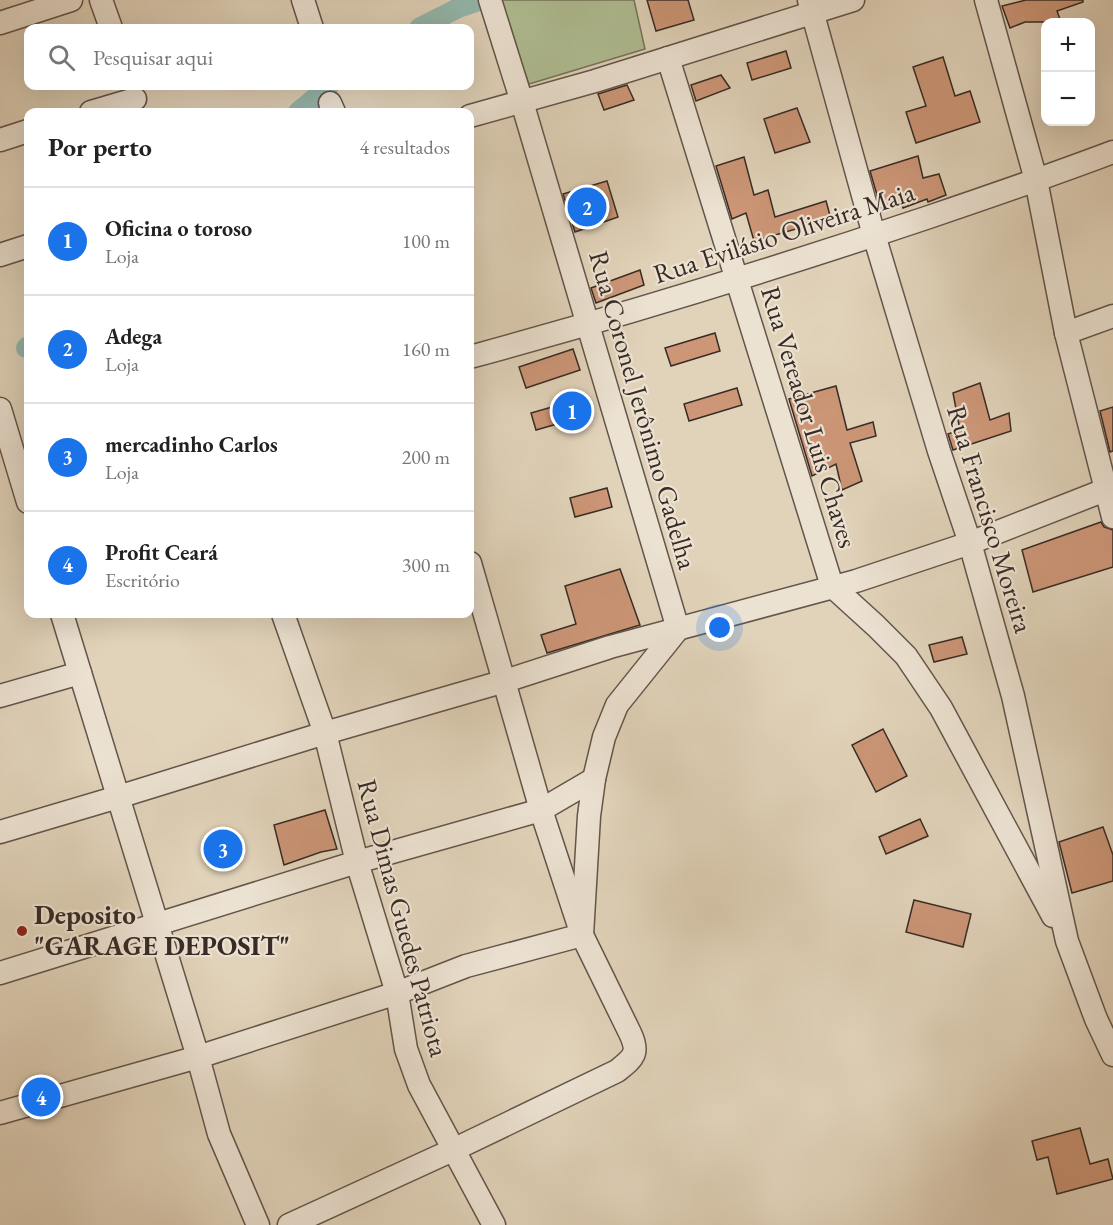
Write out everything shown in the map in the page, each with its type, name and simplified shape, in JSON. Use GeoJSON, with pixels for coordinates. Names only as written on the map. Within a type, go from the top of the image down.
{"type":"FeatureCollection","features":[{"type":"Feature","properties":{"kind":"street"},"geometry":{"type":"LineString","coordinates":[[0,23],[71,0]]}},
{"type":"Feature","properties":{"kind":"street"},"geometry":{"type":"LineString","coordinates":[[101,0],[110,24]]}},
{"type":"Feature","properties":{"kind":"street"},"geometry":{"type":"LineString","coordinates":[[303,0],[311,24]]}},
{"type":"Feature","properties":{"kind":"street"},"geometry":{"type":"LineString","coordinates":[[474,115],[668,58],[812,6],[853,0]]}},
{"type":"Feature","properties":{"kind":"street"},"geometry":{"type":"LineString","coordinates":[[986,0],[1036,180],[1066,333],[1113,517]]}},
{"type":"Feature","properties":{"kind":"street","name":"Rua Francisco Moreira"},"geometry":{"type":"LineString","coordinates":[[812,6],[874,235],[939,451],[970,543],[1013,696],[1067,941],[1096,1019],[1113,1055]]}},
{"type":"Feature","properties":{"kind":"street","name":"Rua Coronel Jerônimo Gadelha"},"geometry":{"type":"LineString","coordinates":[[492,8],[678,629]]}},
{"type":"Feature","properties":{"kind":"street","name":"Rua Vereador Luis Chaves"},"geometry":{"type":"LineString","coordinates":[[668,58],[832,586]]}},
{"type":"Feature","properties":{"kind":"street"},"geometry":{"type":"LineString","coordinates":[[105,108],[135,99]]}},
{"type":"Feature","properties":{"kind":"street"},"geometry":{"type":"LineString","coordinates":[[0,140],[24,132]]}},
{"type":"Feature","properties":{"kind":"street","name":"Rua Evilásio Oliveira Maia"},"geometry":{"type":"LineString","coordinates":[[474,356],[588,325],[737,279],[874,235],[1113,152]]}},
{"type":"Feature","properties":{"kind":"street"},"geometry":{"type":"LineString","coordinates":[[0,255],[24,247]]}},
{"type":"Feature","properties":{"kind":"street"},"geometry":{"type":"LineString","coordinates":[[1066,333],[1113,316]]}},
{"type":"Feature","properties":{"kind":"street"},"geometry":{"type":"LineString","coordinates":[[0,409],[24,485]]}},
{"type":"Feature","properties":{"kind":"street"},"geometry":{"type":"LineString","coordinates":[[0,832],[505,681],[610,647],[856,581],[970,543],[1105,490]]}},
{"type":"Feature","properties":{"kind":"street"},"geometry":{"type":"LineString","coordinates":[[289,1225],[617,1071],[632,1059],[636,1051],[635,1044],[582,935],[541,810],[474,576]]}},
{"type":"Feature","properties":{"kind":"street"},"geometry":{"type":"LineString","coordinates":[[832,586],[906,656],[941,708],[1067,941]]}},
{"type":"Feature","properties":{"kind":"street"},"geometry":{"type":"LineString","coordinates":[[63,618],[198,1057],[219,1134],[258,1225]]}},
{"type":"Feature","properties":{"kind":"street","name":"Rua Dimas Guedes Patriota"},"geometry":{"type":"LineString","coordinates":[[284,618],[325,733],[357,862],[397,993],[406,1049],[419,1085],[494,1225]]}},
{"type":"Feature","properties":{"kind":"street"},"geometry":{"type":"LineString","coordinates":[[582,935],[589,816],[594,779],[604,738],[617,705],[678,629]]}},
{"type":"Feature","properties":{"kind":"street"},"geometry":{"type":"LineString","coordinates":[[0,696],[80,674]]}},
{"type":"Feature","properties":{"kind":"street"},"geometry":{"type":"LineString","coordinates":[[0,974],[357,862],[541,810],[594,779]]}},
{"type":"Feature","properties":{"kind":"street"},"geometry":{"type":"LineString","coordinates":[[0,1113],[198,1057],[397,993],[466,966],[582,935]]}},
{"type":"Feature","properties":{"kind":"green space"},"geometry":{"type":"Polygon","coordinates":[[[498,0],[634,0],[645,49],[529,84],[498,0]]]}},
{"type":"Feature","properties":{"kind":"building"},"geometry":{"type":"Polygon","coordinates":[[[647,0],[688,0],[694,20],[656,31],[647,0]]]}},
{"type":"Feature","properties":{"kind":"building"},"geometry":{"type":"Polygon","coordinates":[[[1026,0],[1083,0],[1083,2],[1057,11],[1060,18],[1041,18],[1041,22],[1025,22],[1010,28],[1002,6],[1026,0]]]}},
{"type":"Feature","properties":{"kind":"building"},"geometry":{"type":"Polygon","coordinates":[[[786,51],[791,68],[752,80],[747,63],[786,51]]]}},
{"type":"Feature","properties":{"kind":"building"},"geometry":{"type":"Polygon","coordinates":[[[943,57],[955,96],[970,91],[980,122],[916,143],[906,112],[926,106],[913,67],[943,57]]]}},
{"type":"Feature","properties":{"kind":"building"},"geometry":{"type":"Polygon","coordinates":[[[721,75],[730,88],[696,101],[691,85],[721,75]]]}},
{"type":"Feature","properties":{"kind":"building"},"geometry":{"type":"Polygon","coordinates":[[[627,85],[634,100],[604,110],[598,94],[627,85]]]}},
{"type":"Feature","properties":{"kind":"building"},"geometry":{"type":"Polygon","coordinates":[[[797,108],[810,142],[775,153],[764,119],[797,108]]]}},
{"type":"Feature","properties":{"kind":"building"},"geometry":{"type":"Polygon","coordinates":[[[918,156],[923,178],[939,174],[946,195],[903,208],[901,202],[882,212],[870,171],[918,156]]]}},
{"type":"Feature","properties":{"kind":"building"},"geometry":{"type":"Polygon","coordinates":[[[744,157],[754,195],[768,190],[775,217],[826,201],[831,219],[754,241],[746,213],[732,219],[716,166],[744,157]]]}},
{"type":"Feature","properties":{"kind":"building"},"geometry":{"type":"Polygon","coordinates":[[[607,181],[618,217],[575,232],[563,194],[607,181]]]}},
{"type":"Feature","properties":{"kind":"building"},"geometry":{"type":"Polygon","coordinates":[[[640,270],[644,285],[596,303],[591,288],[640,270]]]}},
{"type":"Feature","properties":{"kind":"building"},"geometry":{"type":"Polygon","coordinates":[[[715,333],[720,351],[671,366],[665,348],[715,333]]]}},
{"type":"Feature","properties":{"kind":"building"},"geometry":{"type":"Polygon","coordinates":[[[573,349],[580,370],[526,388],[519,367],[573,349]]]}},
{"type":"Feature","properties":{"kind":"building"},"geometry":{"type":"Polygon","coordinates":[[[980,383],[990,420],[1009,413],[1011,431],[953,450],[948,434],[960,430],[953,393],[980,383]]]}},
{"type":"Feature","properties":{"kind":"building"},"geometry":{"type":"Polygon","coordinates":[[[836,386],[847,430],[873,422],[876,436],[850,443],[862,481],[842,490],[836,464],[812,476],[789,399],[836,386]]]}},
{"type":"Feature","properties":{"kind":"building"},"geometry":{"type":"Polygon","coordinates":[[[737,388],[742,405],[689,421],[684,404],[737,388]]]}},
{"type":"Feature","properties":{"kind":"building"},"geometry":{"type":"Polygon","coordinates":[[[587,397],[592,414],[536,430],[531,413],[587,397]]]}},
{"type":"Feature","properties":{"kind":"building"},"geometry":{"type":"Polygon","coordinates":[[[1113,407],[1113,451],[1110,452],[1100,411],[1113,407]]]}},
{"type":"Feature","properties":{"kind":"building"},"geometry":{"type":"Polygon","coordinates":[[[607,488],[612,507],[575,517],[570,498],[607,488]]]}},
{"type":"Feature","properties":{"kind":"building"},"geometry":{"type":"Polygon","coordinates":[[[1101,522],[1104,527],[1113,530],[1113,567],[1033,592],[1022,550],[1101,522]]]}},
{"type":"Feature","properties":{"kind":"building"},"geometry":{"type":"Polygon","coordinates":[[[620,569],[640,625],[547,653],[541,635],[576,624],[565,586],[620,569]]]}},
{"type":"Feature","properties":{"kind":"building"},"geometry":{"type":"Polygon","coordinates":[[[962,637],[967,654],[934,662],[929,645],[962,637]]]}},
{"type":"Feature","properties":{"kind":"building"},"geometry":{"type":"Polygon","coordinates":[[[883,729],[907,776],[876,792],[852,745],[883,729]]]}},
{"type":"Feature","properties":{"kind":"building"},"geometry":{"type":"Polygon","coordinates":[[[325,810],[337,849],[284,865],[274,825],[325,810]]]}},
{"type":"Feature","properties":{"kind":"building"},"geometry":{"type":"Polygon","coordinates":[[[920,819],[928,836],[886,854],[879,837],[920,819]]]}},
{"type":"Feature","properties":{"kind":"building"},"geometry":{"type":"Polygon","coordinates":[[[1103,827],[1113,855],[1113,881],[1072,893],[1059,842],[1103,827]]]}},
{"type":"Feature","properties":{"kind":"building"},"geometry":{"type":"Polygon","coordinates":[[[914,900],[971,914],[963,947],[906,932],[914,900]]]}},
{"type":"Feature","properties":{"kind":"building"},"geometry":{"type":"Polygon","coordinates":[[[1080,1128],[1090,1164],[1108,1159],[1113,1179],[1057,1194],[1048,1157],[1037,1160],[1032,1141],[1080,1128]]]}},
{"type":"Feature","properties":{"kind":"waterway"},"geometry":{"type":"LineString","coordinates":[[427,24],[458,8],[482,0]]}},
{"type":"Feature","properties":{"kind":"waterway"},"geometry":{"type":"LineString","coordinates":[[303,108],[324,90]]}},
{"type":"Feature","properties":{"kind":"place","name":"Adega"},"geometry":{"type":"Point","coordinates":[587,207]}},
{"type":"Feature","properties":{"kind":"place","name":"Oficina o toroso"},"geometry":{"type":"Point","coordinates":[572,411]}},
{"type":"Feature","properties":{"kind":"place","name":"mercadinho Carlos"},"geometry":{"type":"Point","coordinates":[223,849]}},
{"type":"Feature","properties":{"kind":"place","name":"Deposito \"GARAGE DEPOSIT\""},"geometry":{"type":"Point","coordinates":[22,931]}},
{"type":"Feature","properties":{"kind":"place","name":"Profit Ceará"},"geometry":{"type":"Point","coordinates":[41,1097]}}]}
